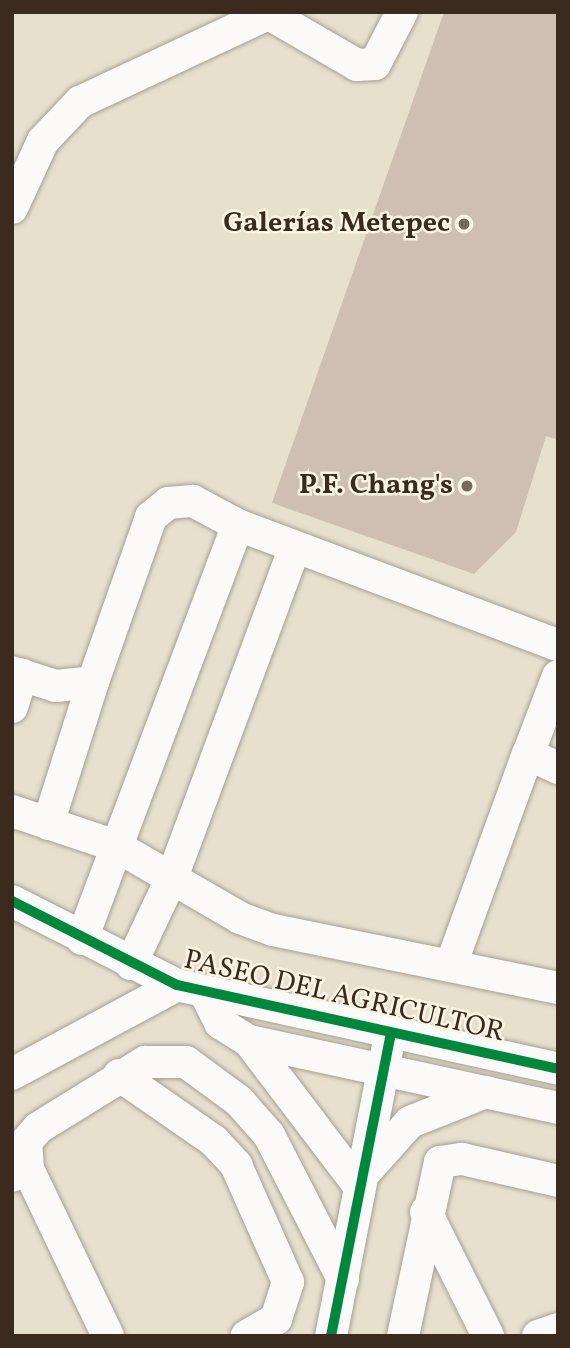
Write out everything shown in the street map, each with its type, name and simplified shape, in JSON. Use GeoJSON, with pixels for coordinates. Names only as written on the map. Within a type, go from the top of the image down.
{"type":"FeatureCollection","features":[{"type":"Feature","properties":{"kind":"street"},"geometry":{"type":"LineString","coordinates":[[12,208],[43,141],[80,102],[271,13],[357,65],[375,64],[402,12]]}},
{"type":"Feature","properties":{"kind":"street"},"geometry":{"type":"LineString","coordinates":[[48,824],[93,682],[151,517],[168,503],[192,501],[238,525],[558,645]]}},
{"type":"Feature","properties":{"kind":"street"},"geometry":{"type":"LineString","coordinates":[[82,939],[238,525]]}},
{"type":"Feature","properties":{"kind":"street"},"geometry":{"type":"LineString","coordinates":[[131,964],[173,875],[295,547]]}},
{"type":"Feature","properties":{"kind":"street"},"geometry":{"type":"LineString","coordinates":[[12,707],[17,673],[56,686],[93,682]]}},
{"type":"Feature","properties":{"kind":"street"},"geometry":{"type":"LineString","coordinates":[[451,965],[558,676]]}},
{"type":"Feature","properties":{"kind":"street"},"geometry":{"type":"LineString","coordinates":[[528,754],[558,768]]}},
{"type":"Feature","properties":{"kind":"street"},"geometry":{"type":"LineString","coordinates":[[12,811],[116,846],[173,875],[240,918],[273,930],[558,988]]}},
{"type":"Feature","properties":{"kind":"street","name":"PASEO DEL AGRICULTOR"},"geometry":{"type":"LineString","coordinates":[[12,901],[131,964],[191,989],[558,1069]]}},
{"type":"Feature","properties":{"kind":"street"},"geometry":{"type":"LineString","coordinates":[[12,1074],[191,989],[220,1023],[249,1041],[361,1182]]}},
{"type":"Feature","properties":{"kind":"street"},"geometry":{"type":"LineString","coordinates":[[331,1336],[391,1033]]}},
{"type":"Feature","properties":{"kind":"street"},"geometry":{"type":"LineString","coordinates":[[249,1041],[384,1065],[558,1108]]}},
{"type":"Feature","properties":{"kind":"street"},"geometry":{"type":"LineString","coordinates":[[108,1336],[20,1172],[30,1135],[119,1075],[145,1062],[186,1062],[239,1101],[269,1135],[343,1279]]}},
{"type":"Feature","properties":{"kind":"street"},"geometry":{"type":"LineString","coordinates":[[119,1075],[214,1141],[236,1166],[288,1282],[276,1319],[247,1336]]}},
{"type":"Feature","properties":{"kind":"street"},"geometry":{"type":"LineString","coordinates":[[361,1182],[410,1122],[487,1092]]}},
{"type":"Feature","properties":{"kind":"street"},"geometry":{"type":"LineString","coordinates":[[403,1336],[435,1170],[449,1157],[558,1181]]}},
{"type":"Feature","properties":{"kind":"street"},"geometry":{"type":"LineString","coordinates":[[426,1212],[488,1336]]}},
{"type":"Feature","properties":{"kind":"street"},"geometry":{"type":"LineString","coordinates":[[538,1336],[558,1329]]}},
{"type":"Feature","properties":{"kind":"building","name":"Galerías Metepec"},"geometry":{"type":"Polygon","coordinates":[[[444,12],[558,12],[558,440],[546,436],[516,532],[474,574],[272,503],[444,12]]]}},
{"type":"Feature","properties":{"kind":"cycle path"},"geometry":{"type":"LineString","coordinates":[[12,901],[177,985],[558,1069]]}},
{"type":"Feature","properties":{"kind":"cycle path"},"geometry":{"type":"LineString","coordinates":[[331,1336],[391,1033]]}},
{"type":"Feature","properties":{"kind":"place","name":"Galerías Metepec"},"geometry":{"type":"Point","coordinates":[464,224]}},
{"type":"Feature","properties":{"kind":"place","name":"P.F. Chang's"},"geometry":{"type":"Point","coordinates":[467,486]}}]}
